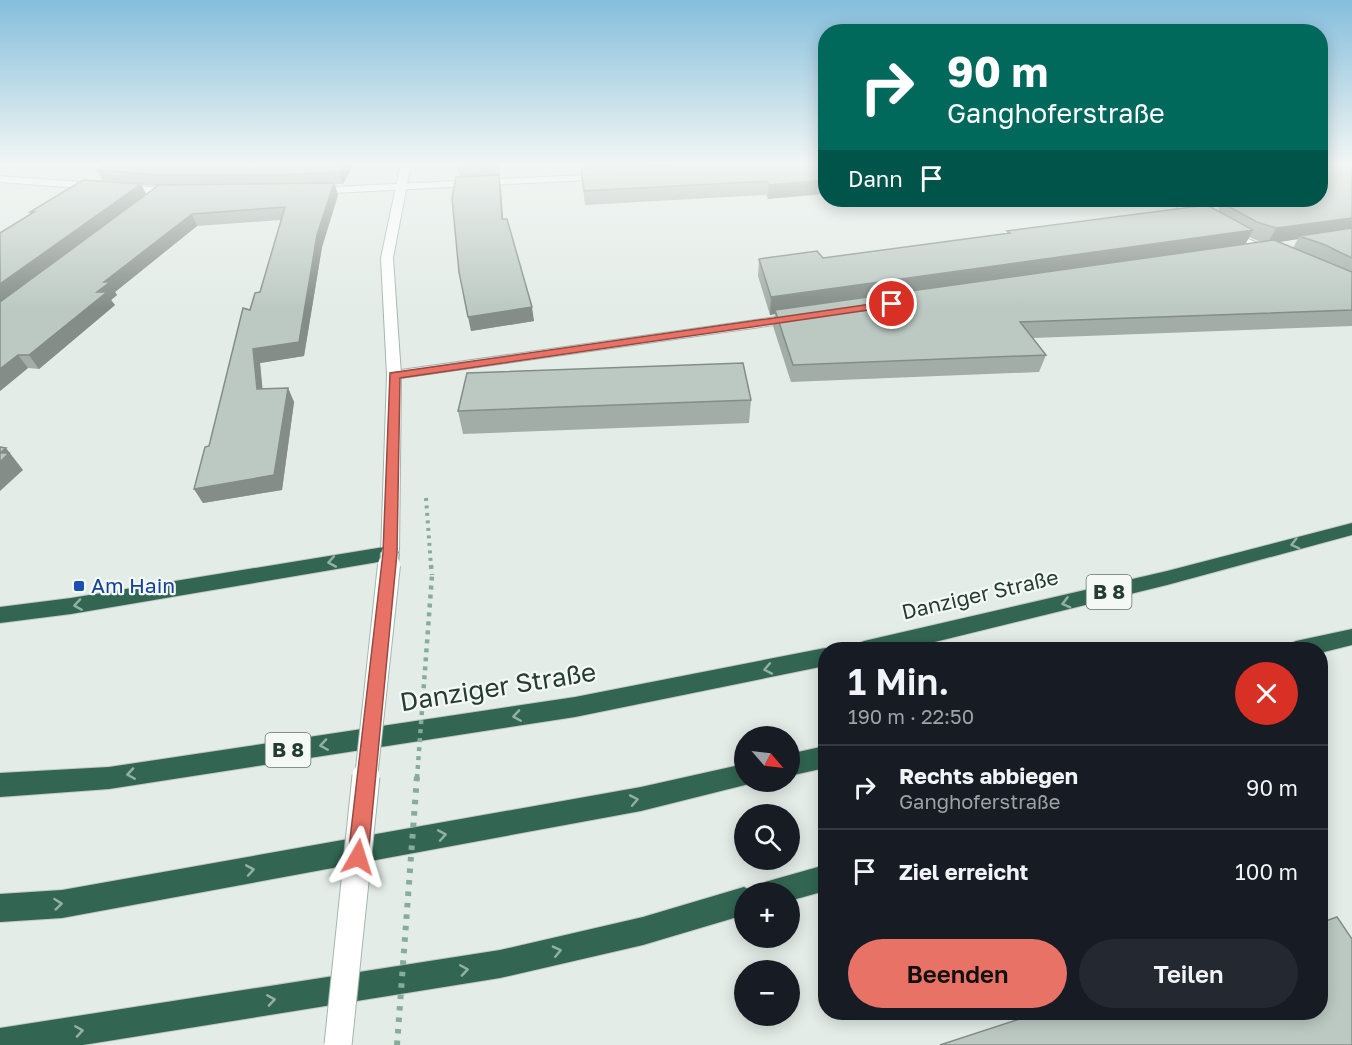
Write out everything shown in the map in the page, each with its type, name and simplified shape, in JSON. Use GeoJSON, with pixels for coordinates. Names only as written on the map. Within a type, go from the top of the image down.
{"type":"FeatureCollection","features":[{"type":"Feature","properties":{"kind":"highway","name":"Danziger Straße"},"geometry":{"type":"LineString","coordinates":[[898,642],[1167,578],[1352,529]]}},
{"type":"Feature","properties":{"kind":"highway"},"geometry":{"type":"LineString","coordinates":[[0,615],[71,606],[390,553]]}},
{"type":"Feature","properties":{"kind":"highway"},"geometry":{"type":"LineString","coordinates":[[1328,644],[1352,639]]}},
{"type":"Feature","properties":{"kind":"highway"},"geometry":{"type":"LineString","coordinates":[[1328,653],[1352,639]]}},
{"type":"Feature","properties":{"kind":"highway","name":"Danziger Straße"},"geometry":{"type":"LineString","coordinates":[[0,785],[109,778],[551,711],[818,658]]}},
{"type":"Feature","properties":{"kind":"highway"},"geometry":{"type":"LineString","coordinates":[[800,763],[818,759]]}},
{"type":"Feature","properties":{"kind":"highway"},"geometry":{"type":"LineString","coordinates":[[0,908],[62,904],[641,799],[734,777]]}},
{"type":"Feature","properties":{"kind":"highway"},"geometry":{"type":"LineString","coordinates":[[800,885],[818,880]]}},
{"type":"Feature","properties":{"kind":"highway"},"geometry":{"type":"LineString","coordinates":[[0,1043],[500,964],[643,931],[734,905]]}},
{"type":"Feature","properties":{"kind":"street"},"geometry":{"type":"LineString","coordinates":[[338,1045],[390,553],[394,375],[387,258],[395,212]]}},
{"type":"Feature","properties":{"kind":"street"},"geometry":{"type":"LineString","coordinates":[[1191,212],[1244,241],[1278,250],[1244,254]]}},
{"type":"Feature","properties":{"kind":"street"},"geometry":{"type":"LineString","coordinates":[[394,375],[810,316]]}},
{"type":"Feature","properties":{"kind":"path"},"geometry":{"type":"LineString","coordinates":[[397,1045],[432,575]]}},
{"type":"Feature","properties":{"kind":"building"},"geometry":{"type":"Polygon","coordinates":[[[30,212],[102,212],[0,284],[0,233],[34,212],[30,212]]]}},
{"type":"Feature","properties":{"kind":"building"},"geometry":{"type":"Polygon","coordinates":[[[123,212],[222,212],[192,214],[104,282],[110,282],[97,292],[107,292],[29,355],[18,355],[0,369],[0,302],[123,212]]]}},
{"type":"Feature","properties":{"kind":"building"},"geometry":{"type":"Polygon","coordinates":[[[284,212],[325,212],[317,235],[299,342],[253,349],[257,389],[288,388],[274,475],[194,489],[205,447],[209,446],[243,308],[250,310],[255,293],[260,292],[284,212]]]}},
{"type":"Feature","properties":{"kind":"building"},"geometry":{"type":"Polygon","coordinates":[[[453,212],[502,212],[502,219],[507,219],[532,307],[468,317],[459,272],[453,212]]]}},
{"type":"Feature","properties":{"kind":"building"},"geometry":{"type":"Polygon","coordinates":[[[1155,212],[1219,212],[1253,230],[771,297],[759,259],[817,251],[823,258],[1010,233],[1007,231],[1155,212]]]}},
{"type":"Feature","properties":{"kind":"building"},"geometry":{"type":"Polygon","coordinates":[[[1238,212],[1352,212],[1352,218],[1276,228],[1257,222],[1238,212]]]}},
{"type":"Feature","properties":{"kind":"building"},"geometry":{"type":"Polygon","coordinates":[[[1352,228],[1352,258],[1323,244],[1299,236],[1352,228]]]}},
{"type":"Feature","properties":{"kind":"building"},"geometry":{"type":"Polygon","coordinates":[[[1274,240],[1352,272],[1352,310],[1020,322],[1046,355],[793,365],[775,310],[1274,240]]]}},
{"type":"Feature","properties":{"kind":"building"},"geometry":{"type":"Polygon","coordinates":[[[743,363],[751,400],[458,411],[467,373],[743,363]]]}},
{"type":"Feature","properties":{"kind":"building"},"geometry":{"type":"Polygon","coordinates":[[[0,453],[9,453],[0,462],[0,453]]]}},
{"type":"Feature","properties":{"kind":"building"},"geometry":{"type":"Polygon","coordinates":[[[1337,917],[1352,939],[1352,1045],[940,1045],[1017,1020],[1328,1020],[1328,920],[1337,917]]]}},
{"type":"Feature","properties":{"kind":"place","name":"Am Hain"},"geometry":{"type":"Point","coordinates":[79,586]}},
{"type":"Feature","properties":{"kind":"route"},"geometry":{"type":"LineString","coordinates":[[358,857],[390,553],[394,375],[892,304]]}}]}
